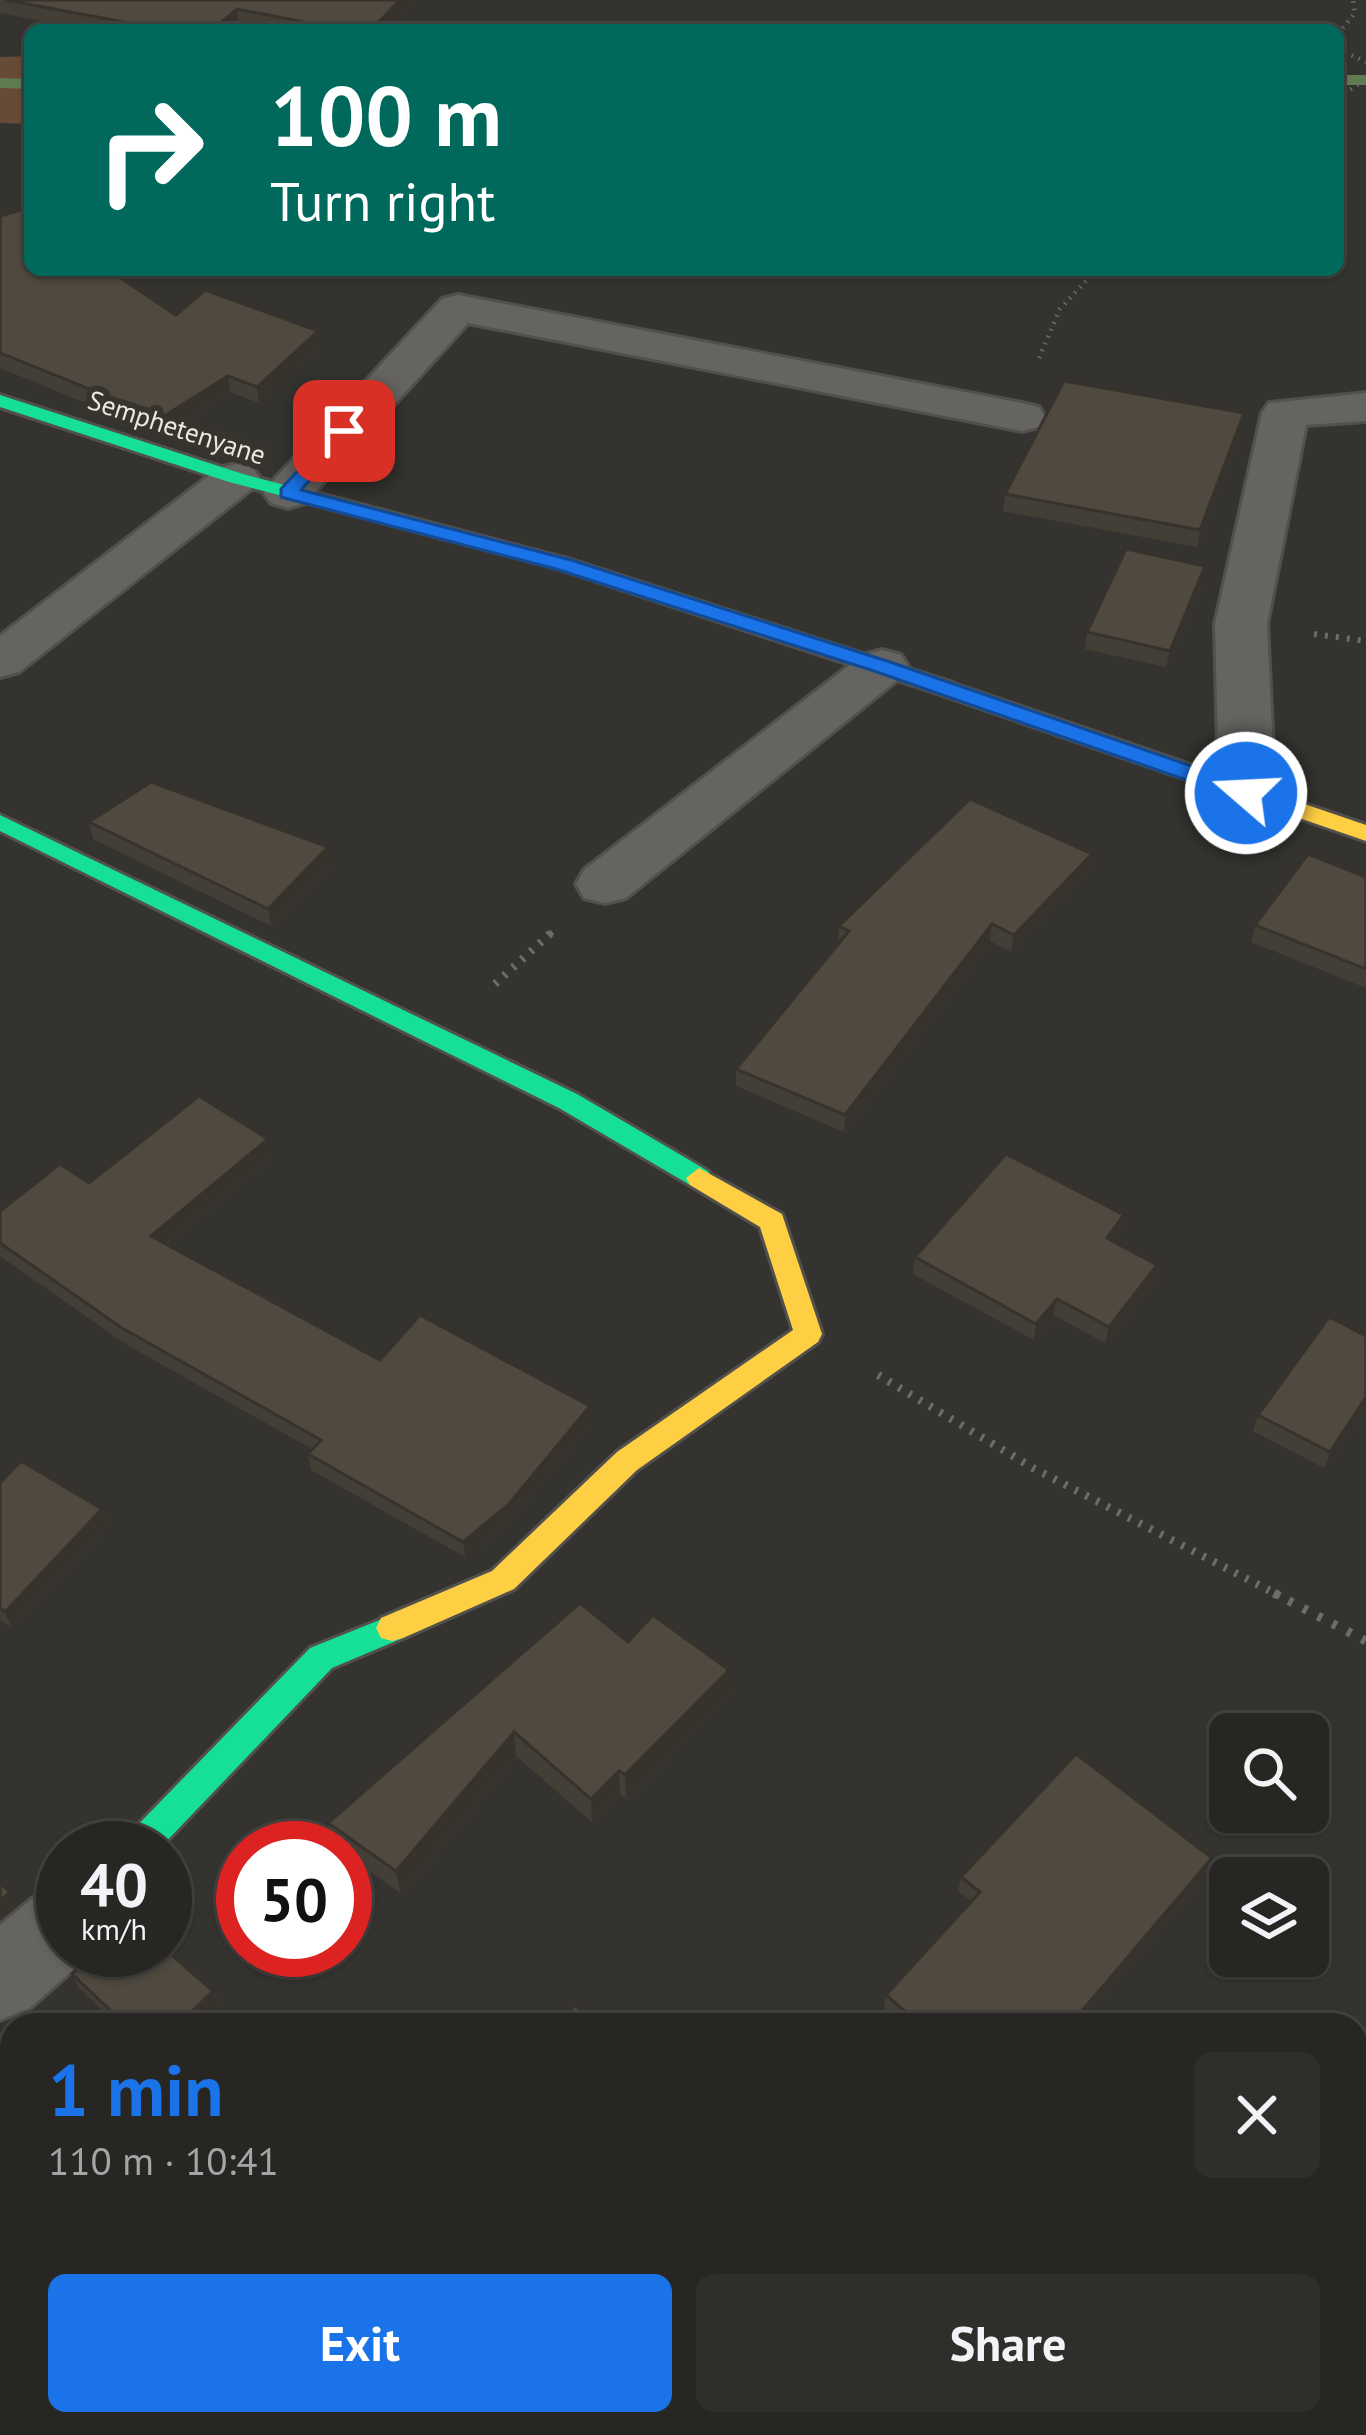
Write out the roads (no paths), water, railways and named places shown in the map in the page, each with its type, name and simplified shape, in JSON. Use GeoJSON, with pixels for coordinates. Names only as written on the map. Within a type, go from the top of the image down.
{"type":"FeatureCollection","features":[{"type":"Feature","properties":{"kind":"main road","name":"Semphetenyane"},"geometry":{"type":"LineString","coordinates":[[0,400],[236,478],[564,564],[882,666],[1366,833]]}},
{"type":"Feature","properties":{"kind":"main road"},"geometry":{"type":"LineString","coordinates":[[0,823],[568,1101],[772,1221],[808,1334],[627,1461],[503,1580],[321,1658],[164,1821]]}},
{"type":"Feature","properties":{"kind":"street"},"geometry":{"type":"LineString","coordinates":[[288,493],[458,308],[1022,417]]}},
{"type":"Feature","properties":{"kind":"street"},"geometry":{"type":"LineString","coordinates":[[1246,793],[1241,624],[1285,413],[1366,407]]}},
{"type":"Feature","properties":{"kind":"street"},"geometry":{"type":"LineString","coordinates":[[0,661],[236,478]]}},
{"type":"Feature","properties":{"kind":"street"},"geometry":{"type":"LineString","coordinates":[[604,884],[882,666]]}},
{"type":"Feature","properties":{"kind":"street"},"geometry":{"type":"LineString","coordinates":[[0,1979],[36,1948]]}},
{"type":"Feature","properties":{"kind":"waterway"},"geometry":{"type":"LineString","coordinates":[[1344,80],[1366,80]]}},
{"type":"Feature","properties":{"kind":"waterway"},"geometry":{"type":"LineString","coordinates":[[0,83],[24,84]]}}]}
